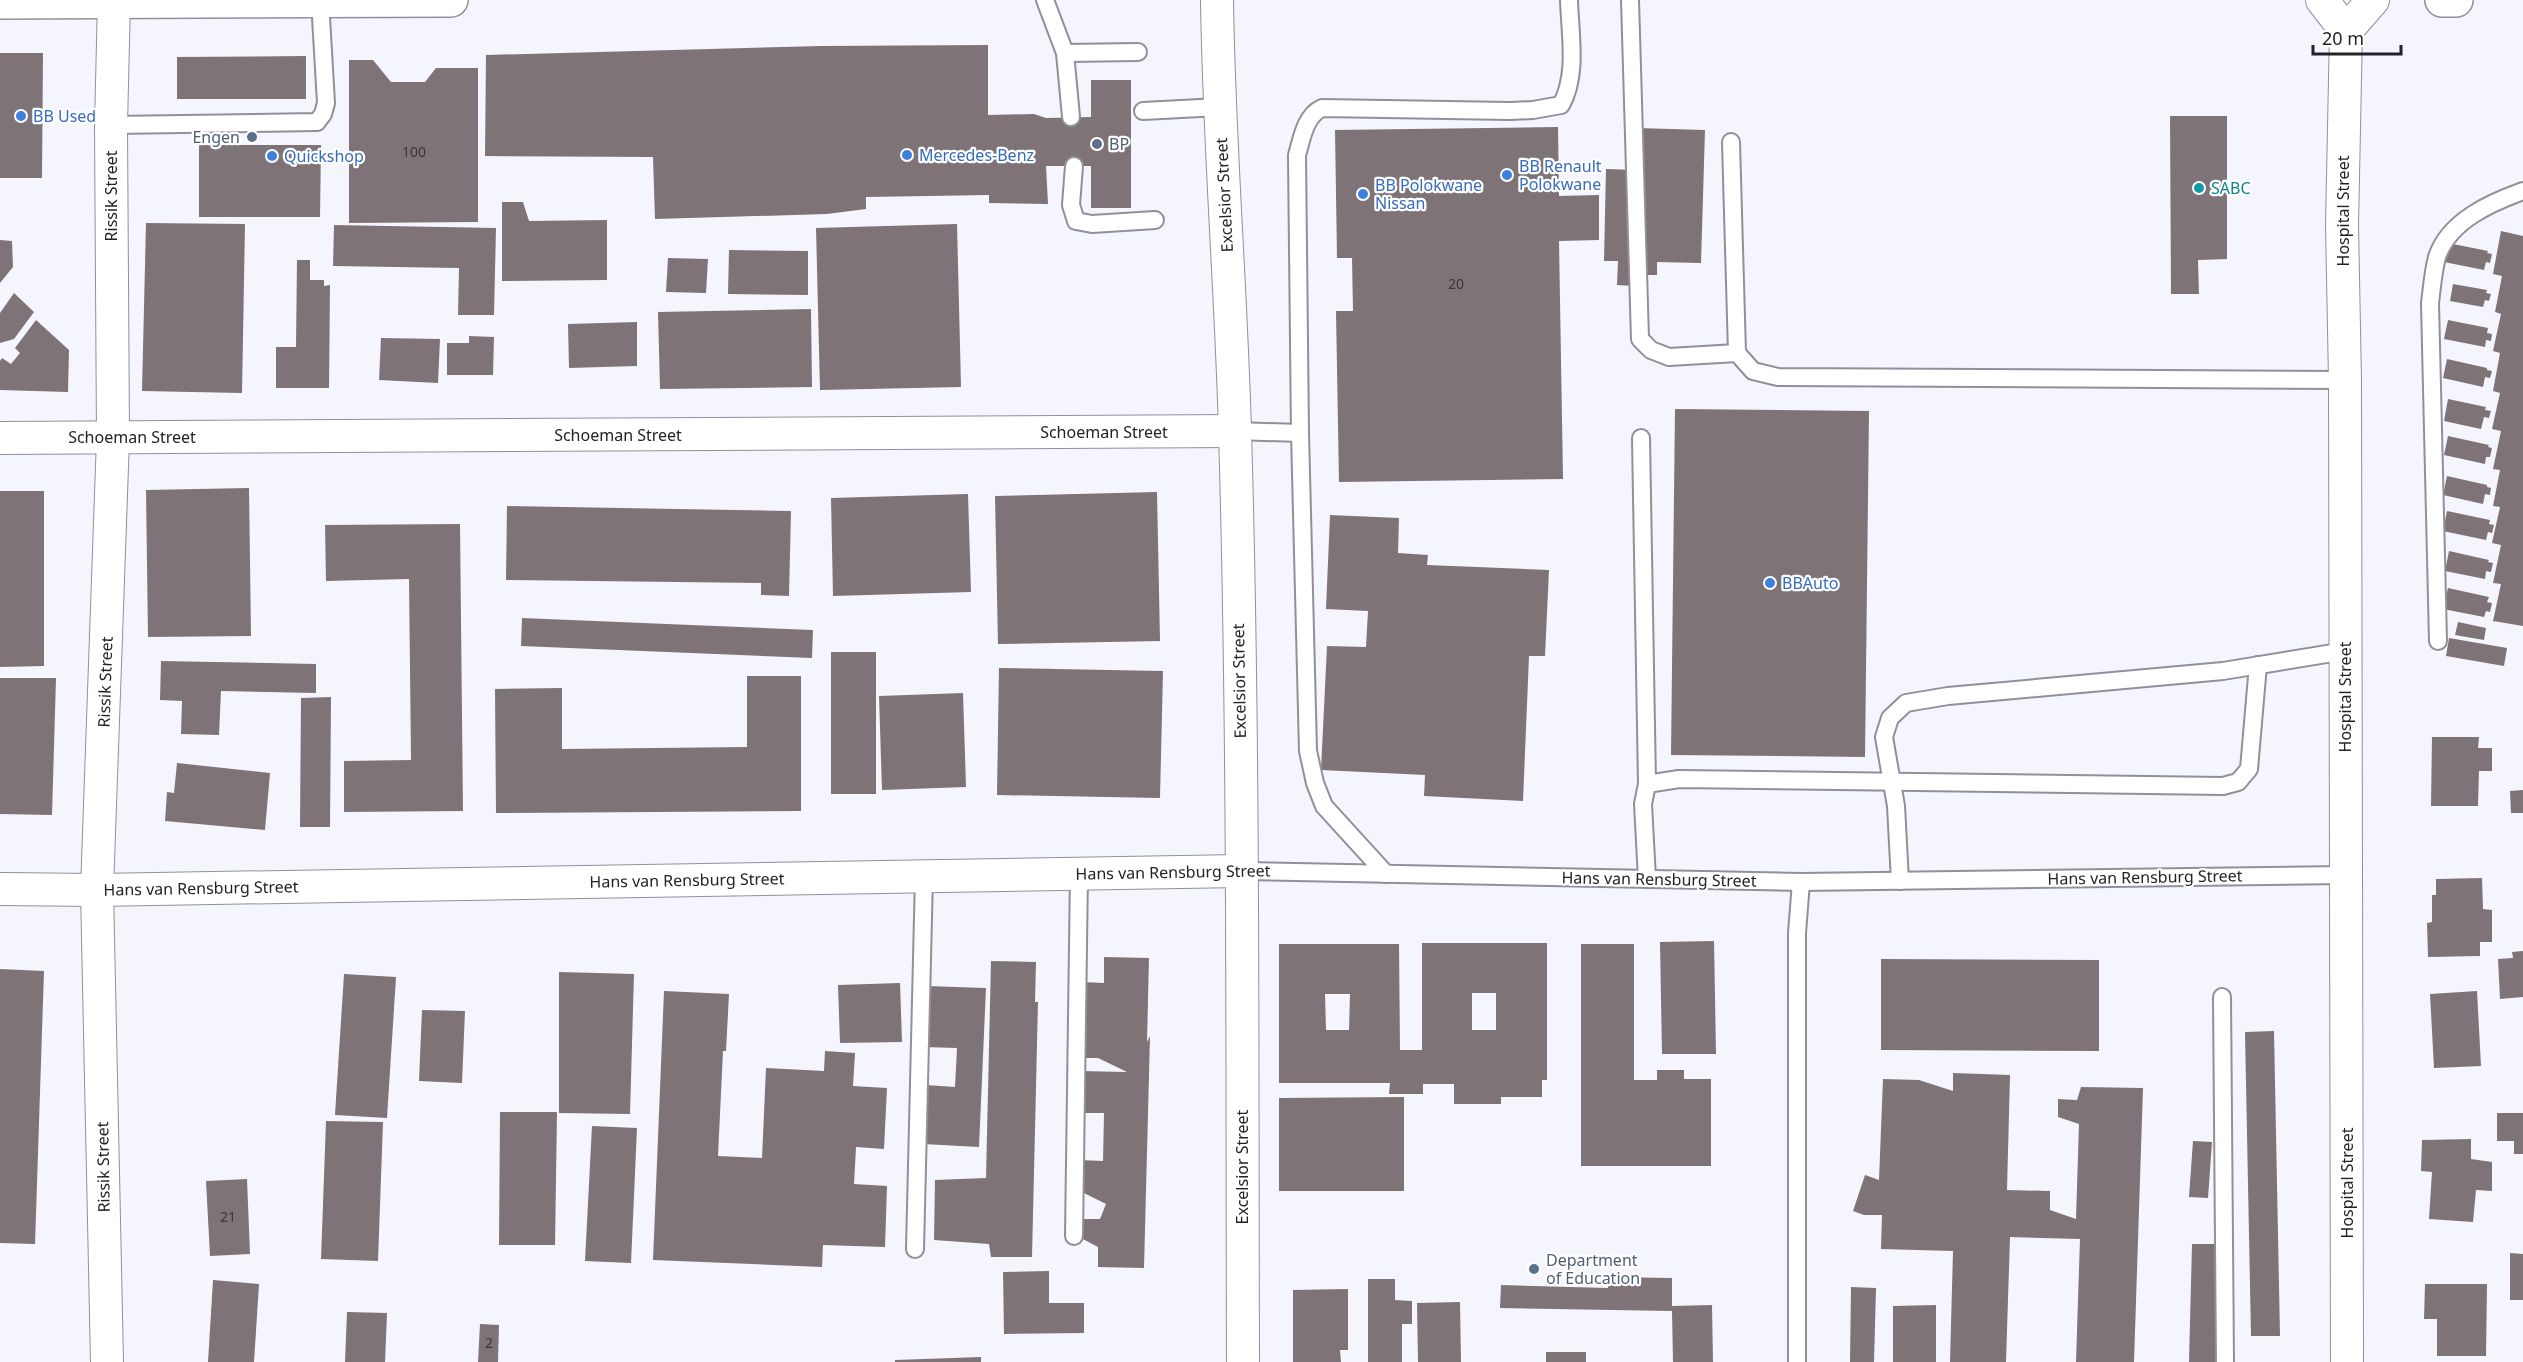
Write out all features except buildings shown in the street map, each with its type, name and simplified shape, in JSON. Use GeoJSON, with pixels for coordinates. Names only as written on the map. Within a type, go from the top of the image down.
{"type":"FeatureCollection","features":[{"type":"Feature","properties":{"kind":"main road"},"geometry":{"type":"LineString","coordinates":[[0,2],[451,0]]}},
{"type":"Feature","properties":{"kind":"main road"},"geometry":{"type":"LineString","coordinates":[[2442,0],[2456,0]]}},
{"type":"Feature","properties":{"kind":"street","name":"Excelsior Street"},"geometry":{"type":"LineString","coordinates":[[1217,0],[1219,107],[1235,431],[1241,871],[1243,1362]]}},
{"type":"Feature","properties":{"kind":"street"},"geometry":{"type":"LineString","coordinates":[[2322,0],[2346,31],[2373,0]]}},
{"type":"Feature","properties":{"kind":"street","name":"Rissik Street"},"geometry":{"type":"LineString","coordinates":[[107,1362],[97,890],[113,438],[111,125],[114,1]]}},
{"type":"Feature","properties":{"kind":"street","name":"Hospital Street"},"geometry":{"type":"LineString","coordinates":[[2346,31],[2342,225],[2345,380],[2347,1362]]}},
{"type":"Feature","properties":{"kind":"street","name":"Schoeman Street"},"geometry":{"type":"LineString","coordinates":[[0,438],[1235,431]]}},
{"type":"Feature","properties":{"kind":"street","name":"Hans van Rensburg Street"},"geometry":{"type":"LineString","coordinates":[[0,889],[97,890],[1241,871]]}},
{"type":"Feature","properties":{"kind":"lane"},"geometry":{"type":"LineString","coordinates":[[111,125],[318,122],[326,103],[320,0]]}},
{"type":"Feature","properties":{"kind":"lane"},"geometry":{"type":"LineString","coordinates":[[1045,0],[1065,53],[1071,117]]}},
{"type":"Feature","properties":{"kind":"lane"},"geometry":{"type":"LineString","coordinates":[[1386,874],[1324,806],[1310,762],[1300,433],[1298,155],[1305,129],[1314,112],[1322,108],[1533,110],[1561,105],[1569,91],[1569,0]]}},
{"type":"Feature","properties":{"kind":"lane"},"geometry":{"type":"LineString","coordinates":[[1630,0],[1640,339],[1651,350],[1669,357],[1737,353]]}},
{"type":"Feature","properties":{"kind":"lane"},"geometry":{"type":"LineString","coordinates":[[1065,53],[1138,52]]}},
{"type":"Feature","properties":{"kind":"lane"},"geometry":{"type":"LineString","coordinates":[[1143,111],[1219,107]]}},
{"type":"Feature","properties":{"kind":"lane"},"geometry":{"type":"LineString","coordinates":[[1731,142],[1737,353],[1753,371],[1778,377],[2345,380]]}},
{"type":"Feature","properties":{"kind":"lane"},"geometry":{"type":"LineString","coordinates":[[1074,166],[1071,205],[1076,221],[1092,224],[1155,220]]}},
{"type":"Feature","properties":{"kind":"lane"},"geometry":{"type":"LineString","coordinates":[[2438,641],[2430,303],[2433,276],[2438,255],[2449,236],[2467,218],[2498,201],[2523,191]]}},
{"type":"Feature","properties":{"kind":"lane"},"geometry":{"type":"LineString","coordinates":[[1235,431],[1300,433]]}},
{"type":"Feature","properties":{"kind":"lane"},"geometry":{"type":"LineString","coordinates":[[1641,438],[1647,784],[1643,804],[1647,879]]}},
{"type":"Feature","properties":{"kind":"lane"},"geometry":{"type":"LineString","coordinates":[[1900,880],[1896,806],[1890,783],[1884,737],[1890,718],[1906,703],[1948,696],[2223,671],[2344,651]]}},
{"type":"Feature","properties":{"kind":"lane"},"geometry":{"type":"LineString","coordinates":[[1647,784],[1679,779],[2223,786],[2238,782],[2249,769],[2258,665]]}},
{"type":"Feature","properties":{"kind":"lane","name":"Hans van Rensburg Street"},"geometry":{"type":"LineString","coordinates":[[1241,871],[1801,882],[2346,875]]}},
{"type":"Feature","properties":{"kind":"lane"},"geometry":{"type":"LineString","coordinates":[[1074,1236],[1079,873]]}},
{"type":"Feature","properties":{"kind":"lane"},"geometry":{"type":"LineString","coordinates":[[915,1249],[924,876]]}},
{"type":"Feature","properties":{"kind":"lane"},"geometry":{"type":"LineString","coordinates":[[1797,1362],[1797,933],[1801,882]]}},
{"type":"Feature","properties":{"kind":"lane"},"geometry":{"type":"LineString","coordinates":[[2222,997],[2225,1362]]}},
{"type":"Feature","properties":{"kind":"place","name":"BB Used"},"geometry":{"type":"Point","coordinates":[21,116]}},
{"type":"Feature","properties":{"kind":"place","name":"Engen"},"geometry":{"type":"Point","coordinates":[252,137]}},
{"type":"Feature","properties":{"kind":"place","name":"BP"},"geometry":{"type":"Point","coordinates":[1097,144]}},
{"type":"Feature","properties":{"kind":"place","name":"Mercedes-Benz"},"geometry":{"type":"Point","coordinates":[907,155]}},
{"type":"Feature","properties":{"kind":"place","name":"Quickshop"},"geometry":{"type":"Point","coordinates":[272,156]}},
{"type":"Feature","properties":{"kind":"place","name":"BB Renault Polokwane"},"geometry":{"type":"Point","coordinates":[1507,175]}},
{"type":"Feature","properties":{"kind":"place","name":"SABC"},"geometry":{"type":"Point","coordinates":[2199,188]}},
{"type":"Feature","properties":{"kind":"place","name":"BB Polokwane Nissan"},"geometry":{"type":"Point","coordinates":[1363,194]}},
{"type":"Feature","properties":{"kind":"place","name":"BBAuto"},"geometry":{"type":"Point","coordinates":[1770,583]}},
{"type":"Feature","properties":{"kind":"place","name":"Department of Education"},"geometry":{"type":"Point","coordinates":[1534,1269]}}]}
